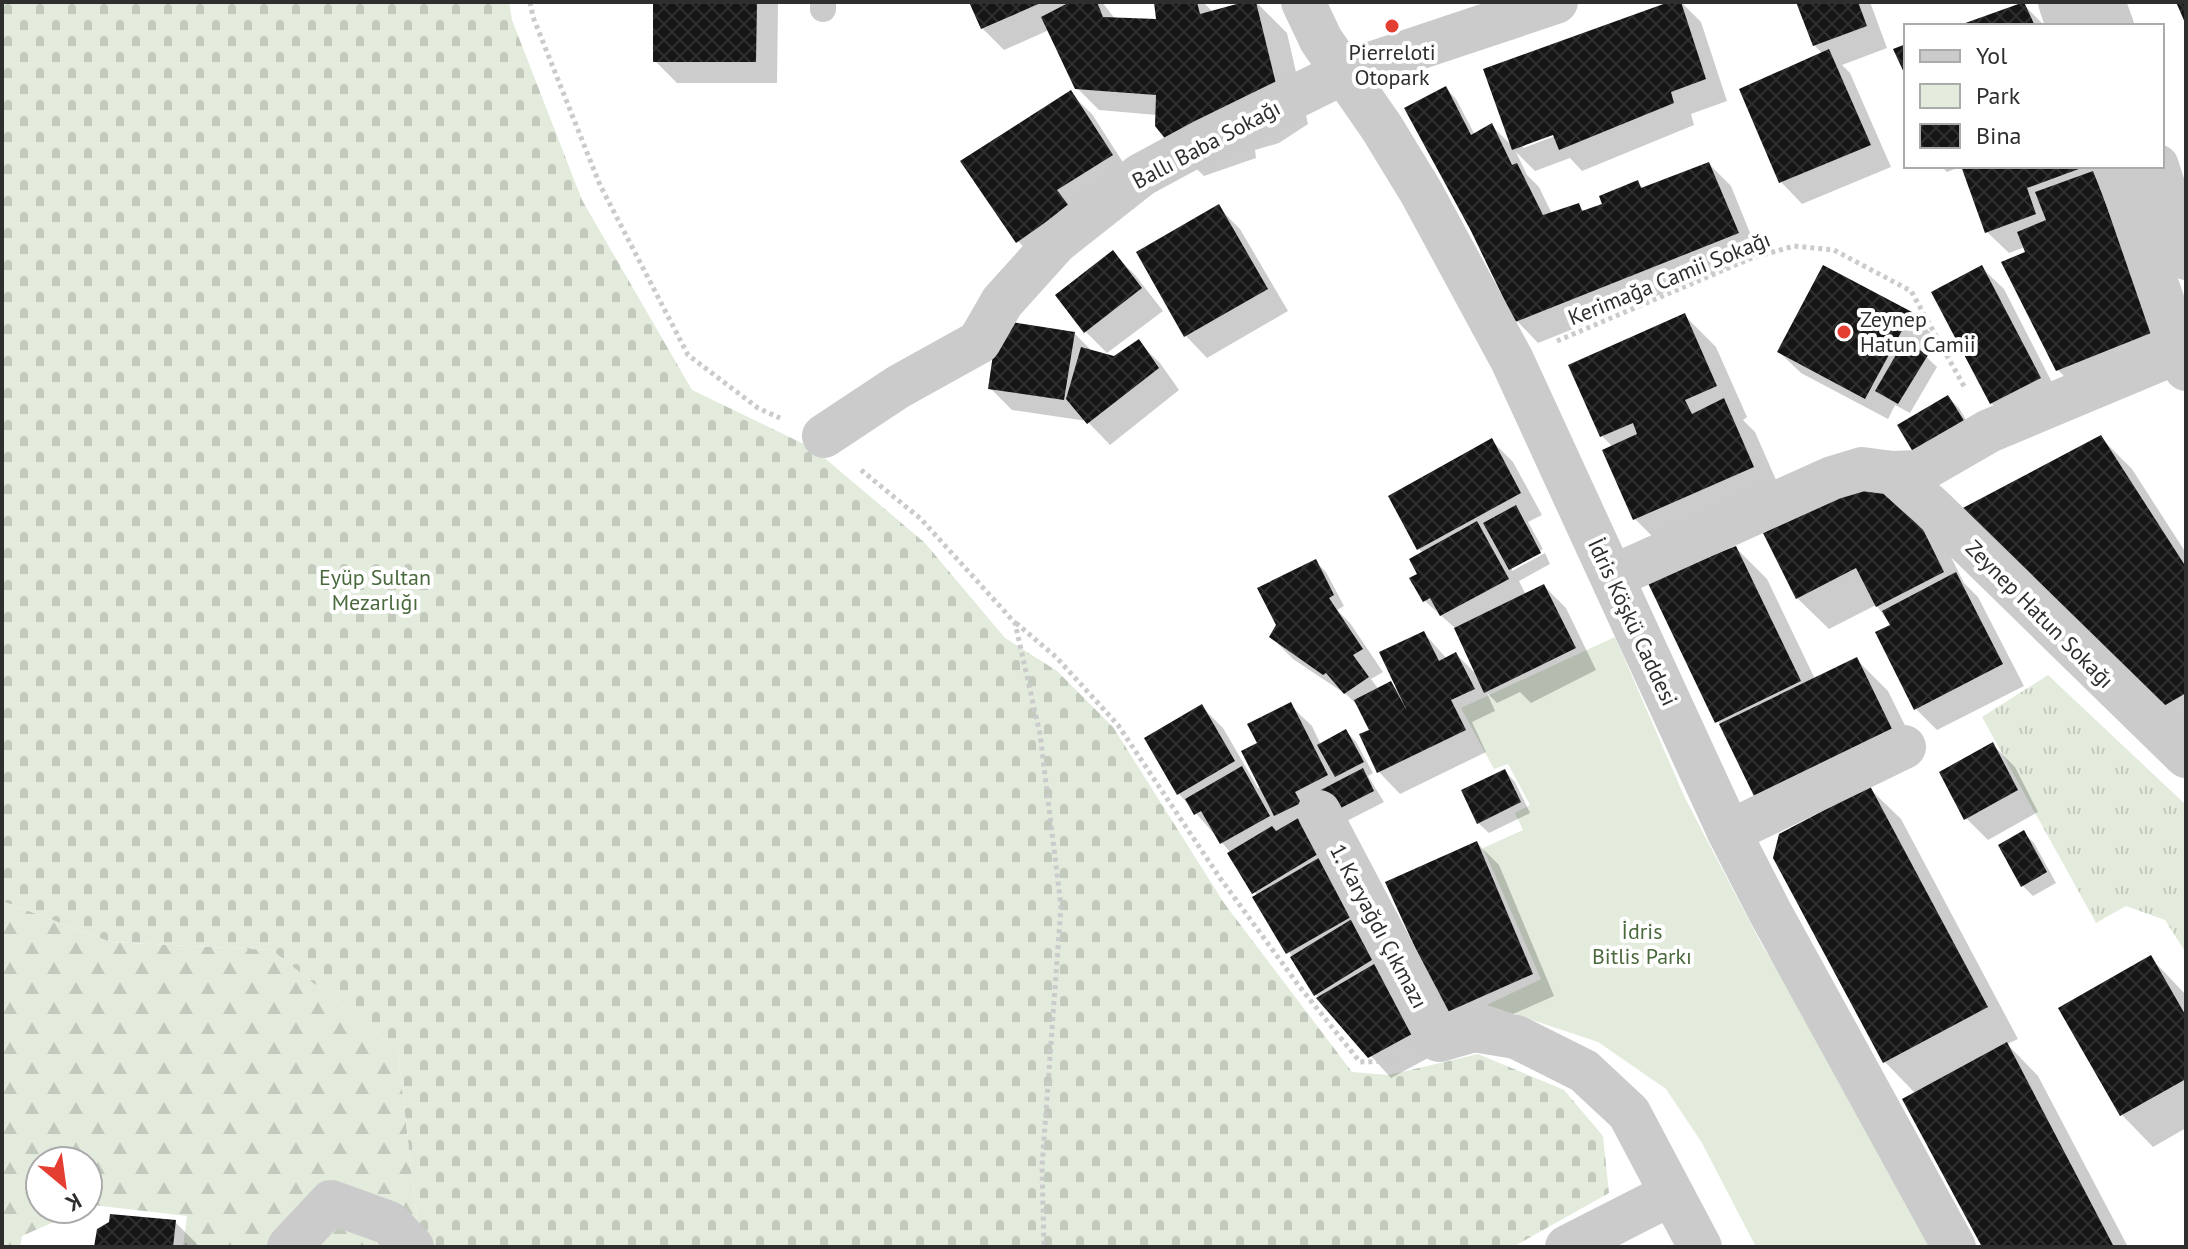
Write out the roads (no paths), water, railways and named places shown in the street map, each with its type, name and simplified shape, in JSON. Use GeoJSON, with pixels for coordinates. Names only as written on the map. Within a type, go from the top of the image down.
{"type":"FeatureCollection","features":[{"type":"Feature","properties":{"kind":"street","name":"İdris Köşkü Caddesi"},"geometry":{"type":"LineString","coordinates":[[1303,2],[1321,40],[1382,128],[1421,192],[1512,360],[1729,832],[1954,1247]]}},
{"type":"Feature","properties":{"kind":"street","name":"Ballı Baba Sokağı"},"geometry":{"type":"LineString","coordinates":[[824,436],[898,387],[979,342],[1002,302],[1056,242],[1141,175],[1343,73],[1556,2]]}},
{"type":"Feature","properties":{"kind":"street"},"geometry":{"type":"LineString","coordinates":[[2060,2],[2067,24]]}},
{"type":"Feature","properties":{"kind":"street"},"geometry":{"type":"LineString","coordinates":[[2103,2],[2111,24]]}},
{"type":"Feature","properties":{"kind":"street"},"geometry":{"type":"LineString","coordinates":[[1612,577],[1832,478],[1862,469],[1918,472],[1989,431],[2183,360],[2117,168]]}},
{"type":"Feature","properties":{"kind":"street"},"geometry":{"type":"LineString","coordinates":[[2158,168],[2186,258]]}},
{"type":"Feature","properties":{"kind":"street","name":"Zeynep Hatun Sokağı"},"geometry":{"type":"LineString","coordinates":[[1893,473],[2186,756]]}},
{"type":"Feature","properties":{"kind":"street"},"geometry":{"type":"LineString","coordinates":[[1729,832],[1904,747]]}},
{"type":"Feature","properties":{"kind":"street","name":"1. Karyağdı Çıkmazı"},"geometry":{"type":"LineString","coordinates":[[1319,812],[1439,1040],[1474,1030],[1516,1037],[1584,1071],[1629,1113],[1671,1194]]}},
{"type":"Feature","properties":{"kind":"street"},"geometry":{"type":"LineString","coordinates":[[1567,1247],[1671,1194],[1700,1247]]}},
{"type":"Feature","properties":{"kind":"street"},"geometry":{"type":"LineString","coordinates":[[289,1247],[331,1202],[389,1223],[412,1247]]}},
{"type":"Feature","properties":{"kind":"place","name":"Pierreloti Otopark"},"geometry":{"type":"Point","coordinates":[1392,26]}},
{"type":"Feature","properties":{"kind":"place","name":"Zeynep Hatun Camii"},"geometry":{"type":"Point","coordinates":[1844,332]}},
{"type":"Feature","properties":{"kind":"park label","name":"Eyüp Sultan Mezarlığı"},"geometry":{"type":"Point","coordinates":[375,590]}},
{"type":"Feature","properties":{"kind":"park label","name":"İdris Bitlis Parkı"},"geometry":{"type":"Point","coordinates":[1642,944]}}]}
